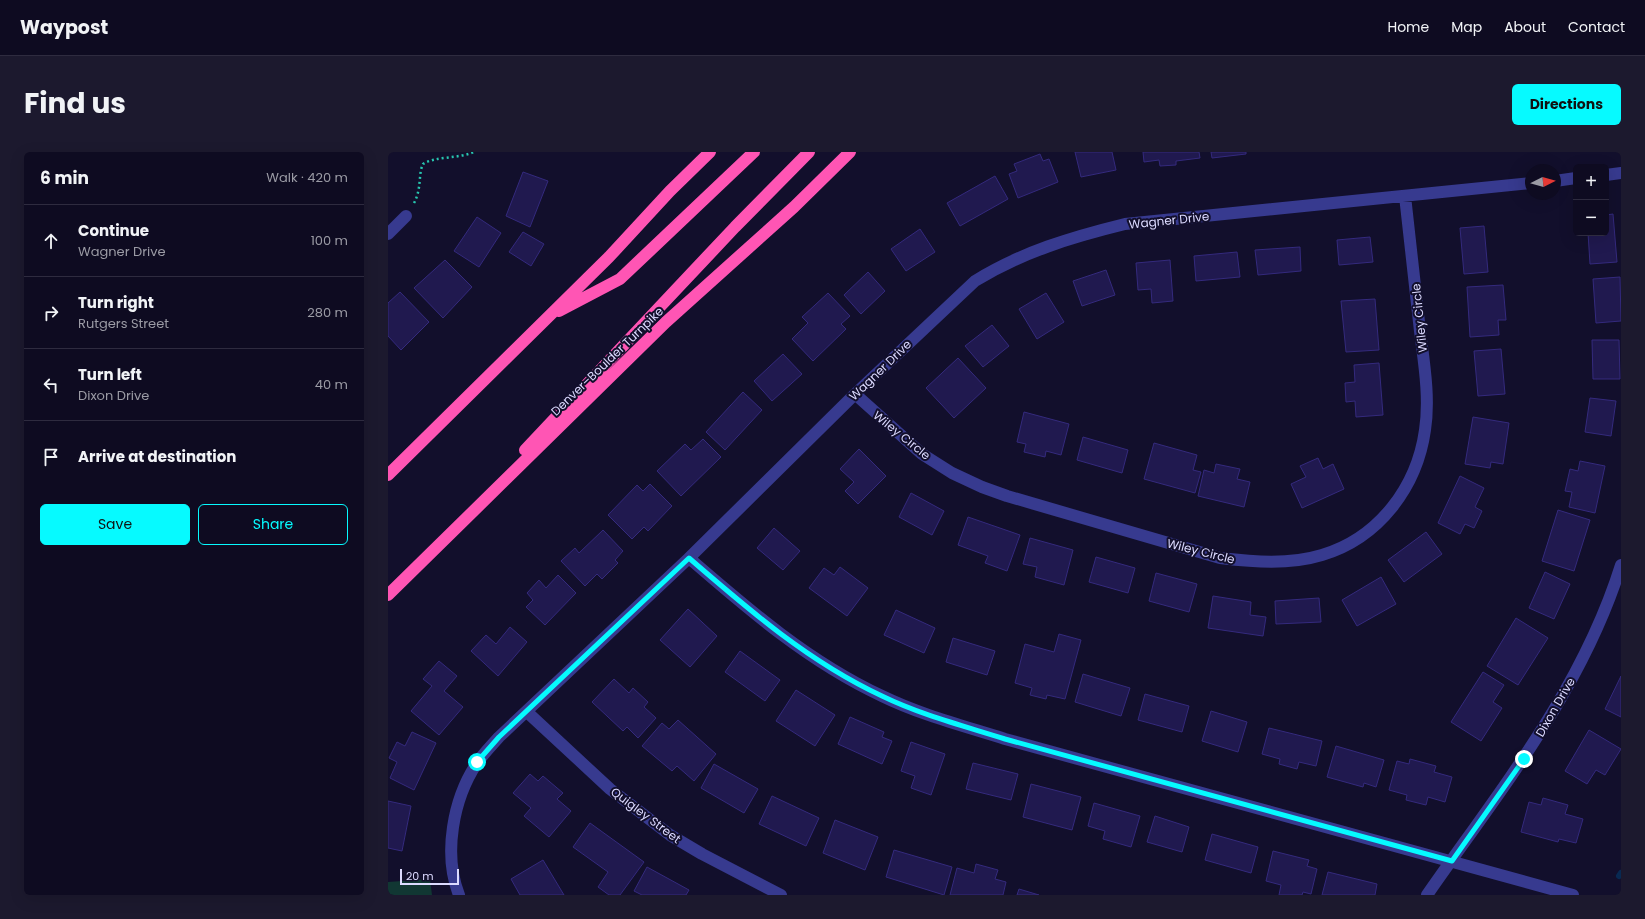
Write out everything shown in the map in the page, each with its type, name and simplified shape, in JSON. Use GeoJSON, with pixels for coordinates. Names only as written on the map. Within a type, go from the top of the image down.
{"type":"FeatureCollection","features":[{"type":"Feature","properties":{"kind":"highway"},"geometry":{"type":"LineString","coordinates":[[388,475],[609,256],[670,191],[710,152]]}},
{"type":"Feature","properties":{"kind":"highway"},"geometry":{"type":"LineString","coordinates":[[547,317],[620,279],[754,152]]}},
{"type":"Feature","properties":{"kind":"highway"},"geometry":{"type":"LineString","coordinates":[[392,591],[735,227],[809,152]]}},
{"type":"Feature","properties":{"kind":"highway","name":"Denver–Boulder Turnpike"},"geometry":{"type":"LineString","coordinates":[[392,591],[666,322],[794,207],[850,152]]}},
{"type":"Feature","properties":{"kind":"street"},"geometry":{"type":"LineString","coordinates":[[1609,175],[1621,173]]}},
{"type":"Feature","properties":{"kind":"street"},"geometry":{"type":"LineString","coordinates":[[1561,179],[1573,178]]}},
{"type":"Feature","properties":{"kind":"street","name":"Wagner Drive"},"geometry":{"type":"LineString","coordinates":[[459,895],[453,868],[452,839],[454,821],[464,788],[477,762],[499,737],[689,558],[855,394],[975,282],[998,267],[1025,254],[1072,237],[1125,224],[1525,184]]}},
{"type":"Feature","properties":{"kind":"street","name":"Wiley Circle"},"geometry":{"type":"LineString","coordinates":[[855,394],[922,454],[952,473],[1007,496],[1220,558],[1250,562],[1276,562],[1314,557],[1341,549],[1368,532],[1384,517],[1398,500],[1411,479],[1420,455],[1425,429],[1426,402],[1424,361],[1405,196]]}},
{"type":"Feature","properties":{"kind":"street"},"geometry":{"type":"LineString","coordinates":[[388,234],[406,216]]}},
{"type":"Feature","properties":{"kind":"street"},"geometry":{"type":"LineString","coordinates":[[689,558],[749,610],[805,653],[857,684],[884,697],[934,717],[1005,739],[1573,895]]}},
{"type":"Feature","properties":{"kind":"street","name":"Dixon Drive"},"geometry":{"type":"LineString","coordinates":[[1427,895],[1524,759],[1568,688],[1606,606],[1621,566]]}},
{"type":"Feature","properties":{"kind":"street","name":"Quigley Street"},"geometry":{"type":"LineString","coordinates":[[527,712],[610,789],[670,835],[702,854],[781,895]]}},
{"type":"Feature","properties":{"kind":"path"},"geometry":{"type":"LineString","coordinates":[[406,216],[417,198],[420,189],[421,168],[423,164],[432,160],[463,156],[474,152]]}},
{"type":"Feature","properties":{"kind":"green space"},"geometry":{"type":"Polygon","coordinates":[[[430,879],[432,895],[388,895],[388,882],[430,879]]]}},
{"type":"Feature","properties":{"kind":"building"},"geometry":{"type":"Polygon","coordinates":[[[1075,152],[1112,152],[1116,170],[1081,177],[1075,152]]]}},
{"type":"Feature","properties":{"kind":"building"},"geometry":{"type":"Polygon","coordinates":[[[1143,152],[1199,152],[1200,158],[1176,161],[1176,165],[1160,166],[1159,160],[1144,162],[1143,152]]]}},
{"type":"Feature","properties":{"kind":"building"},"geometry":{"type":"Polygon","coordinates":[[[1211,152],[1246,152],[1246,154],[1212,158],[1211,152]]]}},
{"type":"Feature","properties":{"kind":"building"},"geometry":{"type":"Polygon","coordinates":[[[1040,154],[1043,161],[1049,159],[1058,182],[1018,198],[1009,174],[1017,171],[1014,164],[1040,154]]]}},
{"type":"Feature","properties":{"kind":"building"},"geometry":{"type":"Polygon","coordinates":[[[523,172],[548,181],[530,227],[506,216],[523,172]]]}},
{"type":"Feature","properties":{"kind":"building"},"geometry":{"type":"Polygon","coordinates":[[[995,176],[1008,199],[960,226],[947,203],[995,176]]]}},
{"type":"Feature","properties":{"kind":"building"},"geometry":{"type":"Polygon","coordinates":[[[1613,214],[1617,262],[1590,264],[1588,236],[1609,236],[1609,215],[1613,214]]]}},
{"type":"Feature","properties":{"kind":"building"},"geometry":{"type":"Polygon","coordinates":[[[477,217],[501,233],[479,267],[454,251],[477,217]]]}},
{"type":"Feature","properties":{"kind":"building"},"geometry":{"type":"Polygon","coordinates":[[[1484,226],[1488,272],[1464,274],[1460,228],[1484,226]]]}},
{"type":"Feature","properties":{"kind":"building"},"geometry":{"type":"Polygon","coordinates":[[[920,229],[935,252],[906,271],[891,249],[920,229]]]}},
{"type":"Feature","properties":{"kind":"building"},"geometry":{"type":"Polygon","coordinates":[[[523,232],[544,244],[531,266],[509,252],[523,232]]]}},
{"type":"Feature","properties":{"kind":"building"},"geometry":{"type":"Polygon","coordinates":[[[1370,237],[1373,262],[1339,265],[1337,240],[1370,237]]]}},
{"type":"Feature","properties":{"kind":"building"},"geometry":{"type":"Polygon","coordinates":[[[1300,247],[1301,271],[1258,275],[1255,250],[1300,247]]]}},
{"type":"Feature","properties":{"kind":"building"},"geometry":{"type":"Polygon","coordinates":[[[1237,252],[1240,277],[1196,281],[1194,256],[1237,252]]]}},
{"type":"Feature","properties":{"kind":"building"},"geometry":{"type":"Polygon","coordinates":[[[445,260],[472,287],[443,318],[414,288],[445,260]]]}},
{"type":"Feature","properties":{"kind":"building"},"geometry":{"type":"Polygon","coordinates":[[[1170,260],[1173,301],[1152,303],[1151,289],[1138,290],[1136,263],[1170,260]]]}},
{"type":"Feature","properties":{"kind":"building"},"geometry":{"type":"Polygon","coordinates":[[[1106,270],[1115,295],[1082,306],[1073,281],[1106,270]]]}},
{"type":"Feature","properties":{"kind":"building"},"geometry":{"type":"Polygon","coordinates":[[[868,272],[885,291],[861,314],[844,295],[868,272]]]}},
{"type":"Feature","properties":{"kind":"building"},"geometry":{"type":"Polygon","coordinates":[[[1620,277],[1621,321],[1596,323],[1593,279],[1620,277]]]}},
{"type":"Feature","properties":{"kind":"building"},"geometry":{"type":"Polygon","coordinates":[[[1503,285],[1506,320],[1498,320],[1499,335],[1470,337],[1467,287],[1503,285]]]}},
{"type":"Feature","properties":{"kind":"building"},"geometry":{"type":"Polygon","coordinates":[[[400,292],[429,322],[401,350],[388,336],[388,303],[400,292]]]}},
{"type":"Feature","properties":{"kind":"building"},"geometry":{"type":"Polygon","coordinates":[[[828,293],[850,316],[841,324],[846,329],[813,361],[792,339],[808,323],[802,317],[828,293]]]}},
{"type":"Feature","properties":{"kind":"building"},"geometry":{"type":"Polygon","coordinates":[[[1046,293],[1064,322],[1037,339],[1019,309],[1046,293]]]}},
{"type":"Feature","properties":{"kind":"building"},"geometry":{"type":"Polygon","coordinates":[[[1375,299],[1379,350],[1346,352],[1341,301],[1375,299]]]}},
{"type":"Feature","properties":{"kind":"building"},"geometry":{"type":"Polygon","coordinates":[[[992,325],[1009,346],[983,367],[965,346],[992,325]]]}},
{"type":"Feature","properties":{"kind":"building"},"geometry":{"type":"Polygon","coordinates":[[[1592,340],[1619,340],[1620,379],[1593,379],[1592,340]]]}},
{"type":"Feature","properties":{"kind":"building"},"geometry":{"type":"Polygon","coordinates":[[[1501,349],[1505,394],[1478,396],[1474,351],[1501,349]]]}},
{"type":"Feature","properties":{"kind":"building"},"geometry":{"type":"Polygon","coordinates":[[[783,354],[802,374],[772,401],[754,381],[783,354]]]}},
{"type":"Feature","properties":{"kind":"building"},"geometry":{"type":"Polygon","coordinates":[[[958,358],[986,388],[954,418],[926,388],[958,358]]]}},
{"type":"Feature","properties":{"kind":"building"},"geometry":{"type":"Polygon","coordinates":[[[1379,363],[1383,415],[1356,417],[1355,401],[1346,402],[1345,383],[1355,382],[1354,365],[1379,363]]]}},
{"type":"Feature","properties":{"kind":"building"},"geometry":{"type":"Polygon","coordinates":[[[743,392],[762,410],[725,450],[706,432],[743,392]]]}},
{"type":"Feature","properties":{"kind":"building"},"geometry":{"type":"Polygon","coordinates":[[[1590,398],[1616,401],[1611,436],[1585,432],[1590,398]]]}},
{"type":"Feature","properties":{"kind":"building"},"geometry":{"type":"Polygon","coordinates":[[[1024,412],[1069,424],[1061,455],[1046,451],[1045,457],[1024,452],[1026,444],[1017,442],[1024,412]]]}},
{"type":"Feature","properties":{"kind":"building"},"geometry":{"type":"Polygon","coordinates":[[[1473,417],[1509,423],[1503,464],[1491,462],[1490,468],[1465,464],[1473,417]]]}},
{"type":"Feature","properties":{"kind":"building"},"geometry":{"type":"Polygon","coordinates":[[[1083,437],[1128,450],[1122,473],[1077,460],[1083,437]]]}},
{"type":"Feature","properties":{"kind":"building"},"geometry":{"type":"Polygon","coordinates":[[[703,439],[721,457],[681,496],[657,471],[685,444],[691,450],[703,439]]]}},
{"type":"Feature","properties":{"kind":"building"},"geometry":{"type":"Polygon","coordinates":[[[1154,443],[1197,455],[1193,470],[1201,472],[1195,493],[1144,479],[1154,443]]]}},
{"type":"Feature","properties":{"kind":"building"},"geometry":{"type":"Polygon","coordinates":[[[859,449],[886,476],[858,504],[845,491],[854,482],[840,469],[859,449]]]}},
{"type":"Feature","properties":{"kind":"building"},"geometry":{"type":"Polygon","coordinates":[[[1318,458],[1323,469],[1333,464],[1344,489],[1302,508],[1291,484],[1306,477],[1300,466],[1318,458]]]}},
{"type":"Feature","properties":{"kind":"building"},"geometry":{"type":"Polygon","coordinates":[[[1580,461],[1605,466],[1595,513],[1569,507],[1572,492],[1565,491],[1570,469],[1578,471],[1580,461]]]}},
{"type":"Feature","properties":{"kind":"building"},"geometry":{"type":"Polygon","coordinates":[[[1216,464],[1240,469],[1237,479],[1250,482],[1244,507],[1198,496],[1204,470],[1214,473],[1216,464]]]}},
{"type":"Feature","properties":{"kind":"building"},"geometry":{"type":"Polygon","coordinates":[[[1460,476],[1484,488],[1475,507],[1482,511],[1474,528],[1465,524],[1460,534],[1438,523],[1460,476]]]}},
{"type":"Feature","properties":{"kind":"building"},"geometry":{"type":"Polygon","coordinates":[[[650,484],[672,506],[648,531],[644,527],[632,539],[608,515],[637,485],[643,491],[650,484]]]}},
{"type":"Feature","properties":{"kind":"building"},"geometry":{"type":"Polygon","coordinates":[[[911,493],[944,511],[932,535],[899,517],[911,493]]]}},
{"type":"Feature","properties":{"kind":"building"},"geometry":{"type":"Polygon","coordinates":[[[1558,510],[1590,520],[1574,571],[1542,561],[1558,510]]]}},
{"type":"Feature","properties":{"kind":"building"},"geometry":{"type":"Polygon","coordinates":[[[968,517],[1020,535],[1007,571],[985,563],[988,556],[958,545],[968,517]]]}},
{"type":"Feature","properties":{"kind":"building"},"geometry":{"type":"Polygon","coordinates":[[[774,528],[800,551],[783,570],[757,548],[774,528]]]}},
{"type":"Feature","properties":{"kind":"building"},"geometry":{"type":"Polygon","coordinates":[[[603,530],[623,551],[615,560],[618,563],[602,579],[597,574],[585,586],[561,561],[575,548],[579,553],[603,530]]]}},
{"type":"Feature","properties":{"kind":"building"},"geometry":{"type":"Polygon","coordinates":[[[1426,532],[1442,554],[1404,582],[1388,560],[1426,532]]]}},
{"type":"Feature","properties":{"kind":"building"},"geometry":{"type":"Polygon","coordinates":[[[1030,538],[1073,550],[1064,585],[1035,577],[1037,567],[1023,564],[1030,538]]]}},
{"type":"Feature","properties":{"kind":"building"},"geometry":{"type":"Polygon","coordinates":[[[1096,557],[1135,568],[1128,593],[1089,582],[1096,557]]]}},
{"type":"Feature","properties":{"kind":"building"},"geometry":{"type":"Polygon","coordinates":[[[840,567],[868,588],[847,616],[809,588],[824,568],[834,575],[840,567]]]}},
{"type":"Feature","properties":{"kind":"building"},"geometry":{"type":"Polygon","coordinates":[[[1545,572],[1570,584],[1554,619],[1529,608],[1545,572]]]}},
{"type":"Feature","properties":{"kind":"building"},"geometry":{"type":"Polygon","coordinates":[[[1156,573],[1197,584],[1189,612],[1149,601],[1156,573]]]}},
{"type":"Feature","properties":{"kind":"building"},"geometry":{"type":"Polygon","coordinates":[[[558,575],[576,593],[545,625],[526,607],[533,600],[527,593],[539,580],[546,588],[558,575]]]}},
{"type":"Feature","properties":{"kind":"building"},"geometry":{"type":"Polygon","coordinates":[[[1381,577],[1396,604],[1357,626],[1342,600],[1381,577]]]}},
{"type":"Feature","properties":{"kind":"building"},"geometry":{"type":"Polygon","coordinates":[[[1213,596],[1251,602],[1250,615],[1266,617],[1263,636],[1208,628],[1213,596]]]}},
{"type":"Feature","properties":{"kind":"building"},"geometry":{"type":"Polygon","coordinates":[[[1319,598],[1321,622],[1276,624],[1275,601],[1319,598]]]}},
{"type":"Feature","properties":{"kind":"building"},"geometry":{"type":"Polygon","coordinates":[[[688,609],[717,636],[690,667],[660,640],[688,609]]]}},
{"type":"Feature","properties":{"kind":"building"},"geometry":{"type":"Polygon","coordinates":[[[896,610],[935,628],[924,653],[884,635],[896,610]]]}},
{"type":"Feature","properties":{"kind":"building"},"geometry":{"type":"Polygon","coordinates":[[[1516,618],[1548,638],[1518,685],[1487,666],[1516,618]]]}},
{"type":"Feature","properties":{"kind":"building"},"geometry":{"type":"Polygon","coordinates":[[[510,627],[527,642],[498,676],[471,651],[486,635],[496,644],[510,627]]]}},
{"type":"Feature","properties":{"kind":"building"},"geometry":{"type":"Polygon","coordinates":[[[1059,634],[1081,640],[1065,699],[1047,695],[1046,699],[1030,695],[1032,688],[1015,683],[1025,644],[1054,652],[1059,634]]]}},
{"type":"Feature","properties":{"kind":"building"},"geometry":{"type":"Polygon","coordinates":[[[953,638],[995,651],[987,675],[946,662],[953,638]]]}},
{"type":"Feature","properties":{"kind":"building"},"geometry":{"type":"Polygon","coordinates":[[[740,651],[780,680],[765,701],[725,672],[740,651]]]}},
{"type":"Feature","properties":{"kind":"building"},"geometry":{"type":"Polygon","coordinates":[[[439,661],[457,676],[444,691],[463,707],[439,735],[411,711],[432,686],[423,679],[439,661]]]}},
{"type":"Feature","properties":{"kind":"building"},"geometry":{"type":"Polygon","coordinates":[[[1483,672],[1504,685],[1493,702],[1502,708],[1481,741],[1451,722],[1483,672]]]}},
{"type":"Feature","properties":{"kind":"building"},"geometry":{"type":"Polygon","coordinates":[[[1083,674],[1130,688],[1121,716],[1075,702],[1083,674]]]}},
{"type":"Feature","properties":{"kind":"building"},"geometry":{"type":"Polygon","coordinates":[[[1621,676],[1621,717],[1605,709],[1621,676]]]}},
{"type":"Feature","properties":{"kind":"building"},"geometry":{"type":"Polygon","coordinates":[[[614,679],[629,693],[633,688],[648,702],[644,707],[656,718],[638,738],[627,727],[623,731],[592,702],[614,679]]]}},
{"type":"Feature","properties":{"kind":"building"},"geometry":{"type":"Polygon","coordinates":[[[796,690],[835,715],[815,746],[776,721],[796,690]]]}},
{"type":"Feature","properties":{"kind":"building"},"geometry":{"type":"Polygon","coordinates":[[[1145,694],[1189,706],[1182,732],[1138,720],[1145,694]]]}},
{"type":"Feature","properties":{"kind":"building"},"geometry":{"type":"Polygon","coordinates":[[[1211,711],[1247,722],[1238,752],[1202,741],[1211,711]]]}},
{"type":"Feature","properties":{"kind":"building"},"geometry":{"type":"Polygon","coordinates":[[[850,717],[884,732],[882,737],[892,741],[882,764],[838,744],[850,717]]]}},
{"type":"Feature","properties":{"kind":"building"},"geometry":{"type":"Polygon","coordinates":[[[678,720],[716,754],[694,781],[677,766],[672,771],[642,746],[662,723],[669,729],[678,720]]]}},
{"type":"Feature","properties":{"kind":"building"},"geometry":{"type":"Polygon","coordinates":[[[1269,728],[1322,741],[1316,766],[1299,762],[1297,769],[1279,764],[1280,759],[1262,754],[1269,728]]]}},
{"type":"Feature","properties":{"kind":"building"},"geometry":{"type":"Polygon","coordinates":[[[1589,730],[1621,749],[1605,775],[1596,770],[1587,784],[1565,771],[1589,730]]]}},
{"type":"Feature","properties":{"kind":"building"},"geometry":{"type":"Polygon","coordinates":[[[412,732],[436,743],[414,790],[390,778],[397,762],[389,758],[397,742],[405,746],[412,732]]]}},
{"type":"Feature","properties":{"kind":"building"},"geometry":{"type":"Polygon","coordinates":[[[911,742],[945,754],[931,795],[911,788],[915,776],[901,771],[911,742]]]}},
{"type":"Feature","properties":{"kind":"building"},"geometry":{"type":"Polygon","coordinates":[[[1336,746],[1384,760],[1376,787],[1364,783],[1363,787],[1327,777],[1336,746]]]}},
{"type":"Feature","properties":{"kind":"building"},"geometry":{"type":"Polygon","coordinates":[[[1410,759],[1436,766],[1434,772],[1452,777],[1445,802],[1428,797],[1426,805],[1406,800],[1407,795],[1389,790],[1397,761],[1409,764],[1410,759]]]}},
{"type":"Feature","properties":{"kind":"building"},"geometry":{"type":"Polygon","coordinates":[[[973,763],[1018,774],[1011,800],[966,789],[973,763]]]}},
{"type":"Feature","properties":{"kind":"building"},"geometry":{"type":"Polygon","coordinates":[[[714,764],[758,789],[744,813],[701,788],[714,764]]]}},
{"type":"Feature","properties":{"kind":"building"},"geometry":{"type":"Polygon","coordinates":[[[530,774],[538,781],[543,776],[563,793],[557,799],[571,811],[549,837],[524,816],[531,808],[513,793],[530,774]]]}},
{"type":"Feature","properties":{"kind":"building"},"geometry":{"type":"Polygon","coordinates":[[[1031,784],[1081,797],[1072,830],[1023,817],[1031,784]]]}},
{"type":"Feature","properties":{"kind":"building"},"geometry":{"type":"Polygon","coordinates":[[[772,796],[819,818],[806,846],[759,824],[772,796]]]}},
{"type":"Feature","properties":{"kind":"building"},"geometry":{"type":"Polygon","coordinates":[[[1543,798],[1568,805],[1565,814],[1583,819],[1576,843],[1559,839],[1558,842],[1521,832],[1529,802],[1541,805],[1543,798]]]}},
{"type":"Feature","properties":{"kind":"building"},"geometry":{"type":"Polygon","coordinates":[[[388,801],[411,806],[402,851],[388,848],[388,801]]]}},
{"type":"Feature","properties":{"kind":"building"},"geometry":{"type":"Polygon","coordinates":[[[1094,803],[1140,816],[1131,847],[1103,839],[1105,831],[1088,826],[1094,803]]]}},
{"type":"Feature","properties":{"kind":"building"},"geometry":{"type":"Polygon","coordinates":[[[1155,816],[1189,827],[1182,852],[1147,842],[1155,816]]]}},
{"type":"Feature","properties":{"kind":"building"},"geometry":{"type":"Polygon","coordinates":[[[835,820],[878,837],[865,870],[823,853],[835,820]]]}},
{"type":"Feature","properties":{"kind":"building"},"geometry":{"type":"Polygon","coordinates":[[[590,823],[644,862],[620,895],[609,895],[598,887],[608,872],[573,847],[590,823]]]}},
{"type":"Feature","properties":{"kind":"building"},"geometry":{"type":"Polygon","coordinates":[[[1212,834],[1258,847],[1251,873],[1205,860],[1212,834]]]}},
{"type":"Feature","properties":{"kind":"building"},"geometry":{"type":"Polygon","coordinates":[[[894,850],[952,867],[944,895],[886,877],[894,850]]]}},
{"type":"Feature","properties":{"kind":"building"},"geometry":{"type":"Polygon","coordinates":[[[1273,851],[1309,860],[1307,866],[1317,869],[1311,894],[1303,892],[1302,895],[1279,895],[1281,885],[1266,881],[1273,851]]]}},
{"type":"Feature","properties":{"kind":"building"},"geometry":{"type":"Polygon","coordinates":[[[543,860],[564,895],[520,895],[511,879],[543,860]]]}},
{"type":"Feature","properties":{"kind":"building"},"geometry":{"type":"Polygon","coordinates":[[[976,864],[998,870],[995,879],[1006,882],[1003,895],[950,895],[957,868],[974,873],[976,864]]]}},
{"type":"Feature","properties":{"kind":"building"},"geometry":{"type":"Polygon","coordinates":[[[647,867],[689,890],[686,895],[642,895],[634,891],[647,867]]]}},
{"type":"Feature","properties":{"kind":"building"},"geometry":{"type":"Polygon","coordinates":[[[1328,872],[1377,884],[1375,895],[1322,895],[1328,872]]]}},
{"type":"Feature","properties":{"kind":"building"},"geometry":{"type":"Polygon","coordinates":[[[1019,889],[1039,895],[1017,895],[1019,889]]]}},
{"type":"Feature","properties":{"kind":"route"},"geometry":{"type":"LineString","coordinates":[[477,762],[499,737],[689,558],[749,610],[805,653],[857,684],[884,697],[934,717],[1005,739],[1452,861],[1524,759]]}}]}
